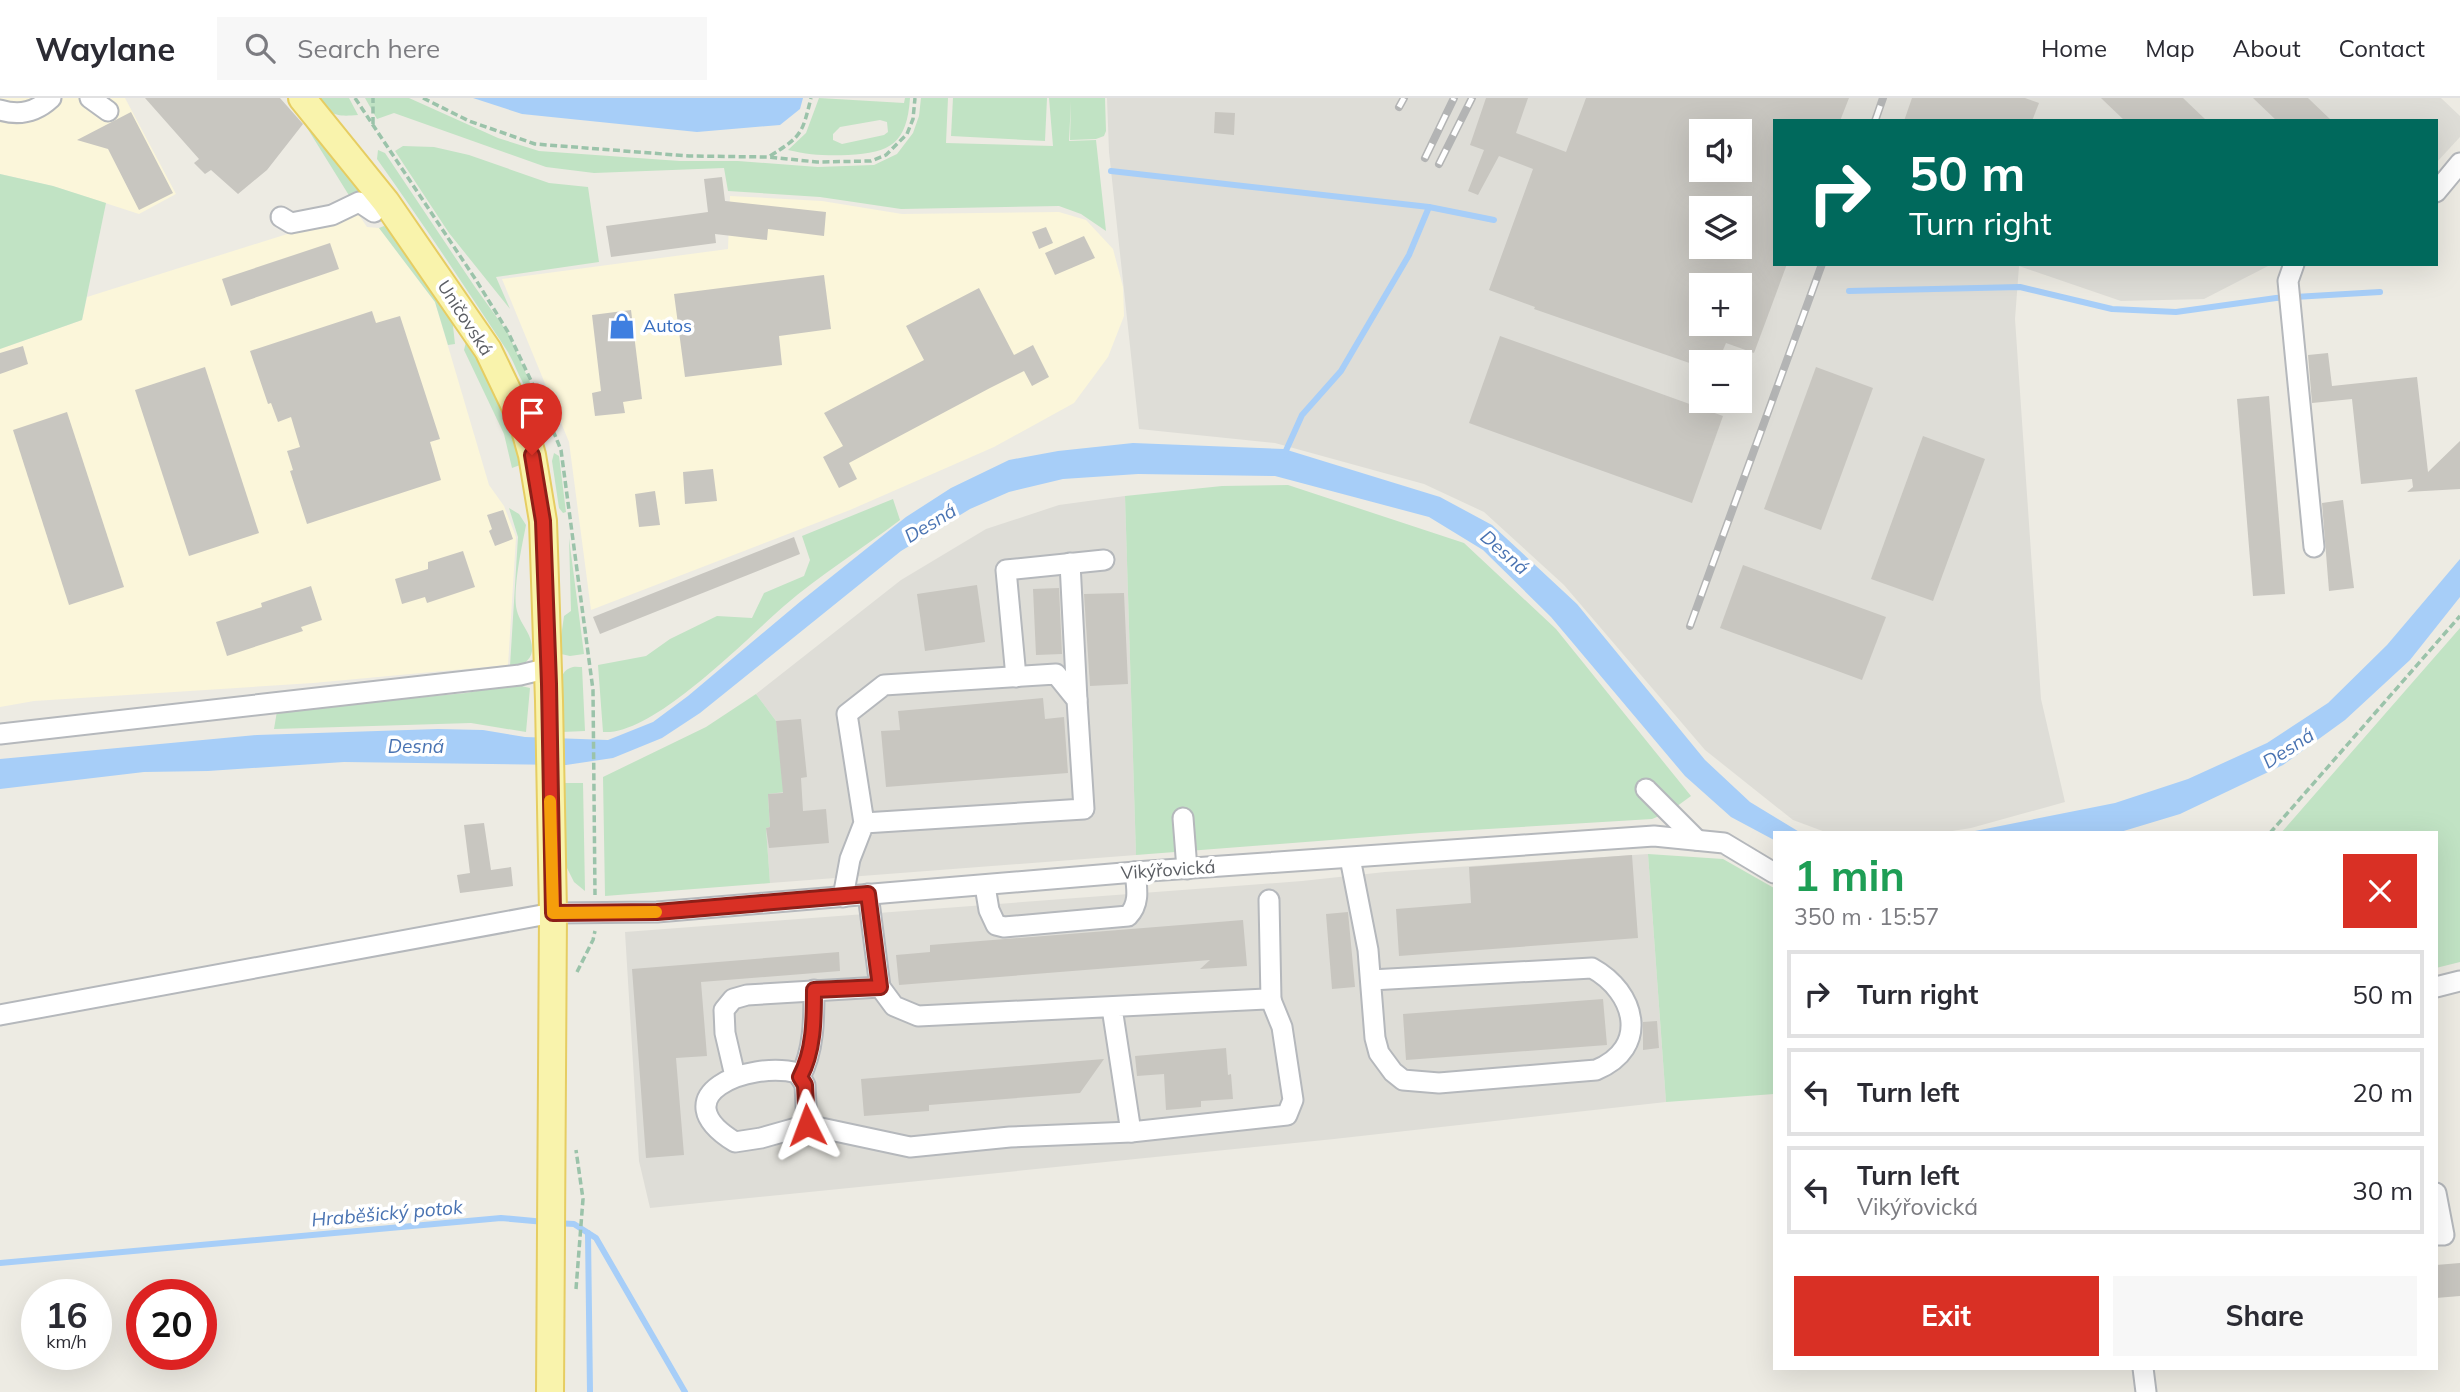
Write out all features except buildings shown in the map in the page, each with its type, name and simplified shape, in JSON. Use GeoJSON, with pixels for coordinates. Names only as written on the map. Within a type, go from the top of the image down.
{"type":"FeatureCollection","features":[{"type":"Feature","properties":{"kind":"main road","name":"Uničovská"},"geometry":{"type":"LineString","coordinates":[[302,98],[386,202],[488,350],[523,422],[532,455],[543,521],[550,701],[553,913],[550,1392]]}},
{"type":"Feature","properties":{"kind":"street"},"geometry":{"type":"LineString","coordinates":[[0,110],[12,114],[23,113],[41,106],[51,98]]}},
{"type":"Feature","properties":{"kind":"street"},"geometry":{"type":"LineString","coordinates":[[90,98],[107,111]]}},
{"type":"Feature","properties":{"kind":"street"},"geometry":{"type":"LineString","coordinates":[[2446,187],[2460,163]]}},
{"type":"Feature","properties":{"kind":"street"},"geometry":{"type":"LineString","coordinates":[[281,217],[291,223],[332,215],[359,202],[374,212]]}},
{"type":"Feature","properties":{"kind":"street"},"geometry":{"type":"LineString","coordinates":[[2293,266],[2288,281],[2314,547]]}},
{"type":"Feature","properties":{"kind":"street"},"geometry":{"type":"LineString","coordinates":[[1016,677],[1006,570],[1104,560]]}},
{"type":"Feature","properties":{"kind":"street"},"geometry":{"type":"LineString","coordinates":[[864,823],[1084,809],[1070,563]]}},
{"type":"Feature","properties":{"kind":"street"},"geometry":{"type":"LineString","coordinates":[[0,734],[520,674],[549,668]]}},
{"type":"Feature","properties":{"kind":"street"},"geometry":{"type":"LineString","coordinates":[[843,897],[850,859],[864,823],[847,715],[884,685],[1056,674],[1077,700]]}},
{"type":"Feature","properties":{"kind":"street"},"geometry":{"type":"LineString","coordinates":[[1646,789],[1697,840]]}},
{"type":"Feature","properties":{"kind":"street"},"geometry":{"type":"LineString","coordinates":[[1183,818],[1187,869]]}},
{"type":"Feature","properties":{"kind":"street","name":"Vikýřovická"},"geometry":{"type":"LineString","coordinates":[[0,1015],[553,913],[657,912],[1135,872],[1654,836],[1724,843],[1773,872]]}},
{"type":"Feature","properties":{"kind":"street"},"geometry":{"type":"LineString","coordinates":[[1350,858],[1368,950],[1375,1038],[1385,1064],[1403,1080],[1439,1083],[1596,1070],[1620,1056],[1631,1034],[1630,1018],[1620,994],[1612,981],[1592,968],[1371,980]]}},
{"type":"Feature","properties":{"kind":"street"},"geometry":{"type":"LineString","coordinates":[[985,886],[989,910],[996,925],[1004,927],[1128,916],[1135,909],[1137,901],[1135,872]]}},
{"type":"Feature","properties":{"kind":"street"},"geometry":{"type":"LineString","coordinates":[[868,894],[880,987],[894,1006],[918,1016],[1271,1000]]}},
{"type":"Feature","properties":{"kind":"street"},"geometry":{"type":"LineString","coordinates":[[807,1125],[805,1085],[798,1073],[783,1069],[735,1076],[720,1082],[709,1096],[706,1110],[718,1132],[735,1142],[807,1125],[910,1147],[1010,1137],[1131,1132],[1287,1115],[1293,1100],[1282,1027],[1271,1000],[1269,900]]}},
{"type":"Feature","properties":{"kind":"street"},"geometry":{"type":"LineString","coordinates":[[2438,986],[2460,981]]}},
{"type":"Feature","properties":{"kind":"street"},"geometry":{"type":"LineString","coordinates":[[735,1076],[725,1033],[724,1010],[733,999],[747,995],[880,987]]}},
{"type":"Feature","properties":{"kind":"street"},"geometry":{"type":"LineString","coordinates":[[800,1077],[808,1064],[814,1021],[814,990]]}},
{"type":"Feature","properties":{"kind":"street"},"geometry":{"type":"LineString","coordinates":[[1112,1008],[1131,1132]]}},
{"type":"Feature","properties":{"kind":"street"},"geometry":{"type":"LineString","coordinates":[[2438,1204],[2444,1235],[2438,1235]]}},
{"type":"Feature","properties":{"kind":"street"},"geometry":{"type":"LineString","coordinates":[[2143,1370],[2146,1392]]}},
{"type":"Feature","properties":{"kind":"path"},"geometry":{"type":"LineString","coordinates":[[373,98],[373,127]]}},
{"type":"Feature","properties":{"kind":"path"},"geometry":{"type":"LineString","coordinates":[[423,98],[469,121],[535,144],[689,156],[768,157],[817,162],[877,159],[895,148],[907,134],[913,119],[915,98]]}},
{"type":"Feature","properties":{"kind":"path"},"geometry":{"type":"LineString","coordinates":[[768,157],[794,141],[803,130],[811,98]]}},
{"type":"Feature","properties":{"kind":"path"},"geometry":{"type":"LineString","coordinates":[[2272,831],[2460,616]]}},
{"type":"Feature","properties":{"kind":"path"},"geometry":{"type":"LineString","coordinates":[[575,981],[593,940],[593,694]]}},
{"type":"Feature","properties":{"kind":"path"},"geometry":{"type":"LineString","coordinates":[[575,1140],[583,1199],[579,1246]]}},
{"type":"Feature","properties":{"kind":"shaded area"},"geometry":{"type":"Polygon","coordinates":[[[0,98],[125,98],[176,194],[139,214],[53,186],[0,174],[0,98]]]}},
{"type":"Feature","properties":{"kind":"shaded area"},"geometry":{"type":"Polygon","coordinates":[[[1107,98],[2441,98],[2460,116],[2460,137],[2438,161],[2438,119],[1773,119],[1773,266],[2019,266],[2015,319],[2041,699],[2065,802],[1971,828],[1952,831],[1823,831],[1793,820],[1705,750],[1564,585],[1484,512],[1424,484],[1275,443],[1139,429],[1109,152],[1107,98]]]}},
{"type":"Feature","properties":{"kind":"shaded area"},"geometry":{"type":"Polygon","coordinates":[[[730,196],[822,201],[902,214],[1059,212],[1086,220],[1113,249],[1123,287],[1124,316],[1108,357],[1074,403],[994,447],[850,510],[591,610],[569,442],[502,279],[728,249],[730,196]]]}},
{"type":"Feature","properties":{"kind":"shaded area"},"geometry":{"type":"Polygon","coordinates":[[[357,212],[367,227],[379,228],[435,302],[489,485],[504,506],[516,537],[508,665],[313,683],[34,701],[0,707],[0,349],[82,320],[87,297],[357,212]]]}},
{"type":"Feature","properties":{"kind":"shaded area"},"geometry":{"type":"Polygon","coordinates":[[[2019,266],[2268,266],[2204,299],[2121,301],[2019,266]]]}},
{"type":"Feature","properties":{"kind":"shaded area"},"geometry":{"type":"Polygon","coordinates":[[[1125,496],[1136,855],[770,883],[766,828],[770,827],[768,794],[776,721],[756,694],[901,580],[986,529],[1059,505],[1125,496]]]}},
{"type":"Feature","properties":{"kind":"shaded area"},"geometry":{"type":"Polygon","coordinates":[[[1648,854],[1666,1102],[1334,1139],[650,1208],[639,1161],[625,932],[1648,854]]]}},
{"type":"Feature","properties":{"kind":"green space"},"geometry":{"type":"Polygon","coordinates":[[[315,98],[349,98],[358,115],[334,114],[315,98]]]}},
{"type":"Feature","properties":{"kind":"green space"},"geometry":{"type":"Polygon","coordinates":[[[365,98],[409,98],[498,138],[539,151],[818,167],[874,165],[897,154],[913,133],[921,98],[948,98],[946,143],[1053,146],[1049,98],[1105,98],[1106,131],[1104,136],[1096,139],[1070,140],[1071,101],[1069,141],[1096,140],[1106,231],[1081,214],[1059,206],[901,209],[820,197],[728,191],[724,168],[594,173],[546,167],[394,113],[377,119],[365,98]]]}},
{"type":"Feature","properties":{"kind":"green space"},"geometry":{"type":"Polygon","coordinates":[[[819,98],[904,103],[905,98],[910,98],[905,126],[900,135],[894,143],[875,152],[833,155],[788,150],[806,133],[819,98]],[[880,120],[840,127],[833,134],[833,140],[842,144],[884,135],[888,132],[887,122],[880,120]]]}},
{"type":"Feature","properties":{"kind":"green space"},"geometry":{"type":"Polygon","coordinates":[[[953,98],[1047,98],[1045,141],[951,136],[953,98]]]}},
{"type":"Feature","properties":{"kind":"green space"},"geometry":{"type":"Polygon","coordinates":[[[304,123],[327,142],[359,190],[350,197],[304,123]]]}},
{"type":"Feature","properties":{"kind":"green space"},"geometry":{"type":"Polygon","coordinates":[[[403,146],[434,147],[469,155],[549,183],[588,187],[599,262],[496,277],[510,309],[449,233],[395,151],[403,146]]]}},
{"type":"Feature","properties":{"kind":"green space"},"geometry":{"type":"Polygon","coordinates":[[[378,150],[385,153],[508,333],[539,403],[524,385],[506,349],[377,159],[378,150]]]}},
{"type":"Feature","properties":{"kind":"green space"},"geometry":{"type":"Polygon","coordinates":[[[0,174],[53,186],[106,203],[82,320],[0,349],[0,174]]]}},
{"type":"Feature","properties":{"kind":"green space"},"geometry":{"type":"Polygon","coordinates":[[[384,226],[452,317],[455,344],[448,345],[435,302],[379,228],[384,226]]]}},
{"type":"Feature","properties":{"kind":"green space"},"geometry":{"type":"Polygon","coordinates":[[[468,334],[487,362],[521,453],[520,465],[512,468],[504,434],[464,350],[468,334]]]}},
{"type":"Feature","properties":{"kind":"green space"},"geometry":{"type":"Polygon","coordinates":[[[554,453],[559,456],[566,512],[563,513],[559,508],[552,461],[554,453]]]}},
{"type":"Feature","properties":{"kind":"green space"},"geometry":{"type":"Polygon","coordinates":[[[1288,485],[1464,543],[1556,629],[1691,796],[1669,812],[1652,819],[1421,833],[1136,855],[1125,496],[1222,486],[1288,485]]]}},
{"type":"Feature","properties":{"kind":"green space"},"geometry":{"type":"Polygon","coordinates":[[[893,499],[900,520],[784,606],[698,683],[647,719],[624,729],[603,732],[598,665],[646,656],[670,639],[717,616],[752,618],[764,593],[804,576],[810,560],[802,536],[893,499]]]}},
{"type":"Feature","properties":{"kind":"green space"},"geometry":{"type":"Polygon","coordinates":[[[509,508],[519,514],[526,525],[518,568],[516,602],[517,611],[531,640],[532,651],[526,662],[514,669],[510,666],[518,537],[509,508]]]}},
{"type":"Feature","properties":{"kind":"green space"},"geometry":{"type":"Polygon","coordinates":[[[569,538],[584,654],[570,656],[561,654],[560,644],[564,616],[571,611],[569,538]]]}},
{"type":"Feature","properties":{"kind":"green space"},"geometry":{"type":"Polygon","coordinates":[[[2460,628],[2460,962],[2438,968],[2438,831],[2283,831],[2460,628]]]}},
{"type":"Feature","properties":{"kind":"green space"},"geometry":{"type":"Polygon","coordinates":[[[582,667],[585,731],[562,732],[559,697],[561,678],[570,668],[582,667]]]}},
{"type":"Feature","properties":{"kind":"green space"},"geometry":{"type":"Polygon","coordinates":[[[513,684],[530,688],[526,732],[471,723],[274,729],[277,711],[466,693],[513,684]]]}},
{"type":"Feature","properties":{"kind":"green space"},"geometry":{"type":"Polygon","coordinates":[[[756,694],[776,721],[784,792],[768,794],[770,827],[766,828],[770,883],[605,896],[603,777],[706,727],[756,694]]]}},
{"type":"Feature","properties":{"kind":"green space"},"geometry":{"type":"Polygon","coordinates":[[[562,783],[583,783],[585,891],[574,882],[563,860],[562,783]]]}},
{"type":"Feature","properties":{"kind":"green space"},"geometry":{"type":"Polygon","coordinates":[[[1648,854],[1723,859],[1773,887],[1773,1094],[1666,1102],[1648,854]]]}},
{"type":"Feature","properties":{"kind":"water"},"geometry":{"type":"Polygon","coordinates":[[[473,98],[803,98],[800,109],[780,125],[697,132],[522,114],[473,98]]]}},
{"type":"Feature","properties":{"kind":"water","name":"Desná"},"geometry":{"type":"Polygon","coordinates":[[[1133,443],[1284,449],[1440,497],[1492,525],[1577,604],[1705,760],[1750,802],[1798,831],[1773,831],[1773,839],[1731,817],[1685,776],[1551,617],[1483,550],[1429,517],[1275,476],[1138,474],[1063,479],[1009,492],[970,509],[901,551],[700,713],[662,738],[613,758],[566,765],[344,762],[208,771],[144,772],[0,789],[0,759],[257,735],[438,729],[483,730],[525,737],[608,740],[653,722],[906,517],[951,488],[1009,460],[1058,451],[1133,443]]]}},
{"type":"Feature","properties":{"kind":"water","name":"Desná"},"geometry":{"type":"Polygon","coordinates":[[[2460,559],[2460,597],[2410,660],[2345,720],[2283,765],[2180,814],[2124,831],[1975,831],[2115,803],[2188,779],[2267,743],[2328,703],[2387,645],[2460,559]]]}},
{"type":"Feature","properties":{"kind":"waterway"},"geometry":{"type":"LineString","coordinates":[[1111,171],[1429,207],[1494,220]]}},
{"type":"Feature","properties":{"kind":"waterway"},"geometry":{"type":"LineString","coordinates":[[1284,455],[1302,415],[1341,371],[1409,255],[1429,207]]}},
{"type":"Feature","properties":{"kind":"waterway"},"geometry":{"type":"LineString","coordinates":[[1849,291],[2020,287],[2112,309],[2176,312],[2276,298],[2380,292]]}},
{"type":"Feature","properties":{"kind":"waterway","name":"Hraběšický potok"},"geometry":{"type":"LineString","coordinates":[[0,1263],[501,1218],[545,1222]]}},
{"type":"Feature","properties":{"kind":"waterway","name":"Hraběšický potok"},"geometry":{"type":"LineString","coordinates":[[556,1223],[574,1224],[596,1238],[685,1392]]}},
{"type":"Feature","properties":{"kind":"waterway"},"geometry":{"type":"LineString","coordinates":[[588,1233],[590,1392]]}},
{"type":"Feature","properties":{"kind":"railway"},"geometry":{"type":"LineString","coordinates":[[1399,107],[1404,98]]}},
{"type":"Feature","properties":{"kind":"railway"},"geometry":{"type":"LineString","coordinates":[[1425,158],[1454,98]]}},
{"type":"Feature","properties":{"kind":"railway"},"geometry":{"type":"LineString","coordinates":[[1439,164],[1472,98]]}},
{"type":"Feature","properties":{"kind":"railway"},"geometry":{"type":"LineString","coordinates":[[1876,119],[1883,98]]}},
{"type":"Feature","properties":{"kind":"railway"},"geometry":{"type":"LineString","coordinates":[[1690,626],[1821,266]]}},
{"type":"Feature","properties":{"kind":"slow traffic"},"geometry":{"type":"LineString","coordinates":[[550,801],[553,913],[656,912]]}},
{"type":"Feature","properties":{"kind":"place","name":"Autos"},"geometry":{"type":"Point","coordinates":[622,326]}},
{"type":"Feature","properties":{"kind":"route"},"geometry":{"type":"LineString","coordinates":[[532,455],[543,521],[553,913],[657,912],[868,894],[880,987],[814,990],[814,1021],[808,1064],[800,1077],[805,1085],[807,1125]]}}]}
